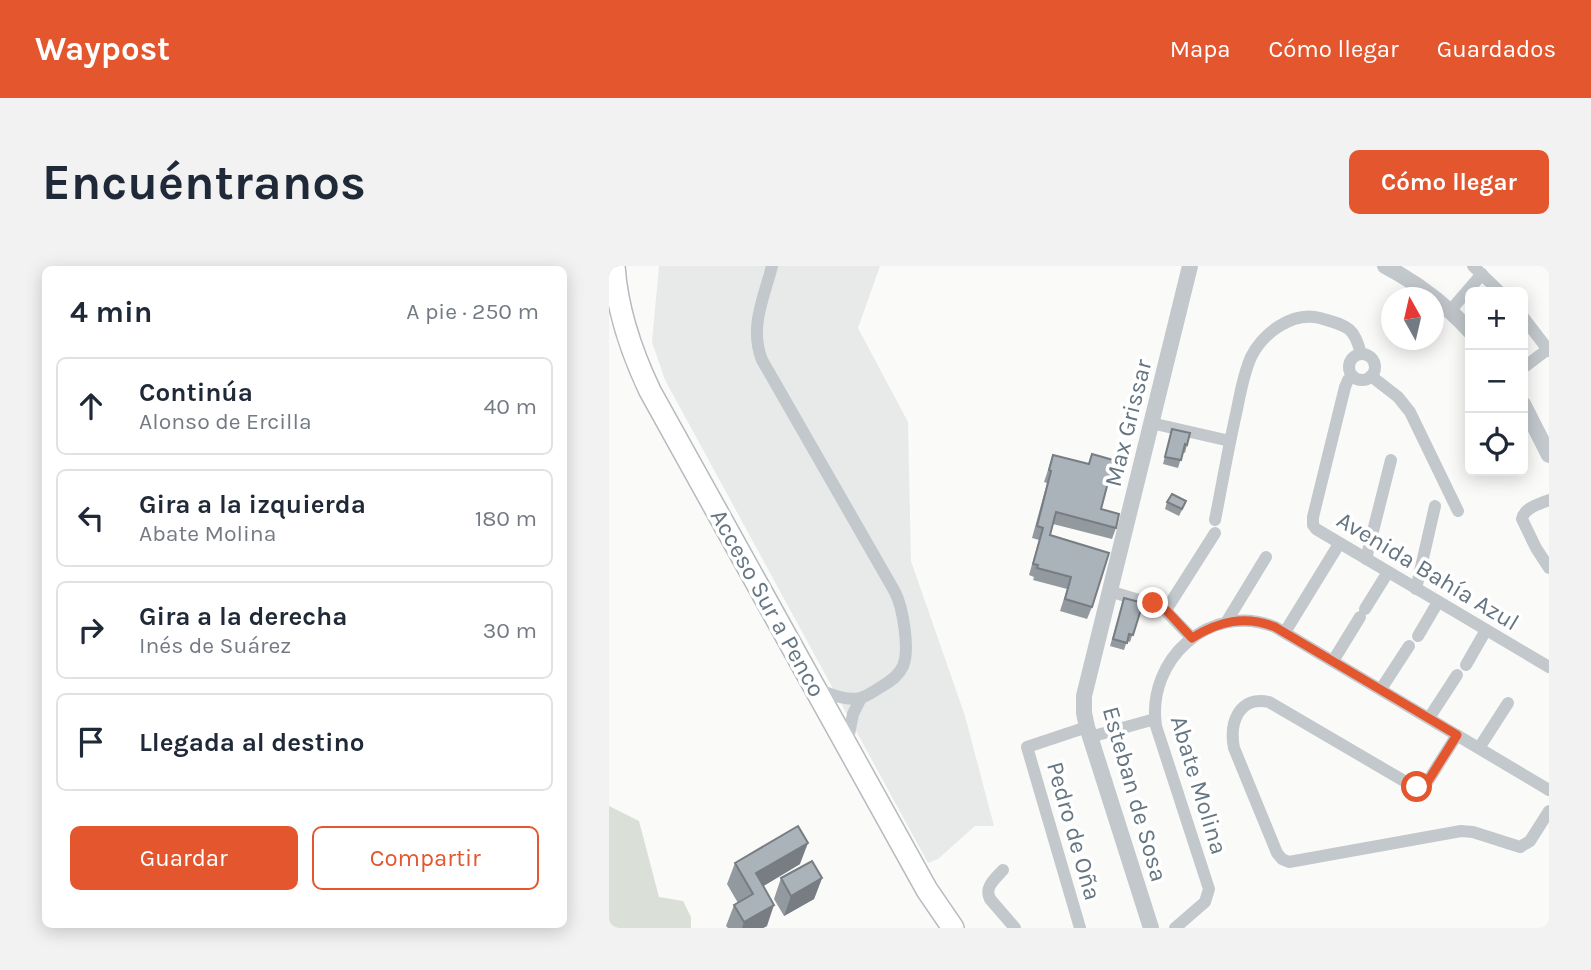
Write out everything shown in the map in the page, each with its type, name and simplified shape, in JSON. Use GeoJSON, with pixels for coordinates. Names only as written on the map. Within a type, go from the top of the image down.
{"type":"FeatureCollection","features":[{"type":"Feature","properties":{"kind":"main road","name":"Acceso Sur a Penco"},"geometry":{"type":"LineString","coordinates":[[614,266],[616,292],[623,320],[646,382],[927,890],[953,928]]}},
{"type":"Feature","properties":{"kind":"main road","name":"Acceso Sur a Penco"},"geometry":{"type":"LineString","coordinates":[[609,324],[621,360],[645,410],[916,895],[938,928]]}},
{"type":"Feature","properties":{"kind":"street"},"geometry":{"type":"LineString","coordinates":[[772,266],[757,321],[758,351],[895,592],[902,611],[905,650],[902,668],[890,681],[861,698],[837,696],[815,688]]}},
{"type":"Feature","properties":{"kind":"street","name":"Max Grissar"},"geometry":{"type":"LineString","coordinates":[[1109,591],[1190,266]]}},
{"type":"Feature","properties":{"kind":"street"},"geometry":{"type":"LineString","coordinates":[[1385,266],[1410,280],[1465,326]]}},
{"type":"Feature","properties":{"kind":"street"},"geometry":{"type":"LineString","coordinates":[[1450,311],[1477,270],[1495,287]]}},
{"type":"Feature","properties":{"kind":"street"},"geometry":{"type":"LineString","coordinates":[[1166,610],[1215,526],[1243,379],[1252,356],[1266,336],[1298,317],[1312,317],[1350,329],[1356,337],[1361,354],[1370,356],[1374,361],[1375,371],[1362,380],[1352,376]]}},
{"type":"Feature","properties":{"kind":"street"},"geometry":{"type":"LineString","coordinates":[[1528,324],[1548,350],[1528,364]]}},
{"type":"Feature","properties":{"kind":"street","name":"Avenida Bahía Azul"},"geometry":{"type":"LineString","coordinates":[[1361,354],[1350,361],[1349,370],[1352,376],[1345,387],[1312,522],[1316,529],[1549,667]]}},
{"type":"Feature","properties":{"kind":"street"},"geometry":{"type":"LineString","coordinates":[[1371,376],[1398,397],[1410,412],[1458,511]]}},
{"type":"Feature","properties":{"kind":"street"},"geometry":{"type":"LineString","coordinates":[[1528,413],[1549,455]]}},
{"type":"Feature","properties":{"kind":"street"},"geometry":{"type":"LineString","coordinates":[[1151,423],[1230,441]]}},
{"type":"Feature","properties":{"kind":"street"},"geometry":{"type":"LineString","coordinates":[[1366,559],[1391,460]]}},
{"type":"Feature","properties":{"kind":"street"},"geometry":{"type":"LineString","coordinates":[[1549,500],[1526,510],[1522,516],[1536,548],[1549,568]]}},
{"type":"Feature","properties":{"kind":"street"},"geometry":{"type":"LineString","coordinates":[[1416,589],[1434,506]]}},
{"type":"Feature","properties":{"kind":"street"},"geometry":{"type":"LineString","coordinates":[[1285,632],[1339,544]]}},
{"type":"Feature","properties":{"kind":"street"},"geometry":{"type":"LineString","coordinates":[[1227,621],[1266,558]]}},
{"type":"Feature","properties":{"kind":"street"},"geometry":{"type":"LineString","coordinates":[[1333,661],[1388,572]]}},
{"type":"Feature","properties":{"kind":"street"},"geometry":{"type":"LineString","coordinates":[[1109,591],[1153,603],[1166,610],[1192,638]]}},
{"type":"Feature","properties":{"kind":"street","name":"Esteban de Sosa"},"geometry":{"type":"LineString","coordinates":[[1109,591],[1084,704],[1089,732],[1151,928]]}},
{"type":"Feature","properties":{"kind":"street"},"geometry":{"type":"LineString","coordinates":[[1381,689],[1438,601]]}},
{"type":"Feature","properties":{"kind":"street","name":"Abate Molina"},"geometry":{"type":"LineString","coordinates":[[1175,928],[1205,902],[1209,889],[1155,719],[1157,693],[1173,658],[1192,638],[1227,621],[1265,623],[1285,632],[1549,790]]}},
{"type":"Feature","properties":{"kind":"street"},"geometry":{"type":"LineString","coordinates":[[1429,719],[1486,630]]}},
{"type":"Feature","properties":{"kind":"street"},"geometry":{"type":"LineString","coordinates":[[847,746],[850,724],[861,698]]}},
{"type":"Feature","properties":{"kind":"street"},"geometry":{"type":"LineString","coordinates":[[1457,735],[1428,781],[1417,787],[1269,702],[1257,700],[1243,707],[1234,721],[1232,732],[1234,748],[1277,853],[1289,862],[1461,831],[1520,846],[1530,841],[1549,811]]}},
{"type":"Feature","properties":{"kind":"street"},"geometry":{"type":"LineString","coordinates":[[1479,748],[1508,703]]}},
{"type":"Feature","properties":{"kind":"street"},"geometry":{"type":"LineString","coordinates":[[1089,732],[1155,719]]}},
{"type":"Feature","properties":{"kind":"street","name":"Pedro de Oña"},"geometry":{"type":"LineString","coordinates":[[1080,928],[1027,747],[1089,732]]}},
{"type":"Feature","properties":{"kind":"street"},"geometry":{"type":"LineString","coordinates":[[1003,870],[990,885],[988,894],[1015,928]]}},
{"type":"Feature","properties":{"kind":"shaded area"},"geometry":{"type":"Polygon","coordinates":[[[659,266],[880,266],[858,328],[908,422],[911,561],[965,716],[994,826],[975,826],[938,859],[928,863],[665,380],[652,342],[659,266]]]}},
{"type":"Feature","properties":{"kind":"shaded area"},"geometry":{"type":"Polygon","coordinates":[[[609,806],[639,821],[659,897],[683,901],[691,917],[691,928],[609,928],[609,806]]]}},
{"type":"Feature","properties":{"kind":"building"},"geometry":{"type":"Polygon","coordinates":[[[1172,429],[1190,433],[1181,460],[1165,457],[1172,429]]]}},
{"type":"Feature","properties":{"kind":"building"},"geometry":{"type":"Polygon","coordinates":[[[1092,454],[1120,462],[1118,472],[1111,471],[1101,509],[1119,514],[1116,528],[1056,512],[1050,535],[1109,553],[1092,607],[1065,599],[1071,577],[1037,568],[1038,565],[1033,564],[1043,528],[1037,526],[1053,455],[1089,464],[1092,454]]]}},
{"type":"Feature","properties":{"kind":"building"},"geometry":{"type":"Polygon","coordinates":[[[1172,494],[1186,501],[1182,509],[1167,502],[1172,494]]]}},
{"type":"Feature","properties":{"kind":"building"},"geometry":{"type":"Polygon","coordinates":[[[1124,598],[1143,603],[1133,635],[1129,634],[1127,643],[1113,639],[1124,598]]]}},
{"type":"Feature","properties":{"kind":"building"},"geometry":{"type":"Polygon","coordinates":[[[798,826],[808,843],[756,873],[774,905],[744,922],[734,905],[753,894],[735,863],[798,826]]]}},
{"type":"Feature","properties":{"kind":"building"},"geometry":{"type":"Polygon","coordinates":[[[812,861],[822,878],[791,896],[781,878],[812,861]]]}},
{"type":"Feature","properties":{"kind":"route"},"geometry":{"type":"LineString","coordinates":[[1153,603],[1166,610],[1192,638],[1227,621],[1254,621],[1275,627],[1457,735],[1428,781],[1417,787]]}}]}
